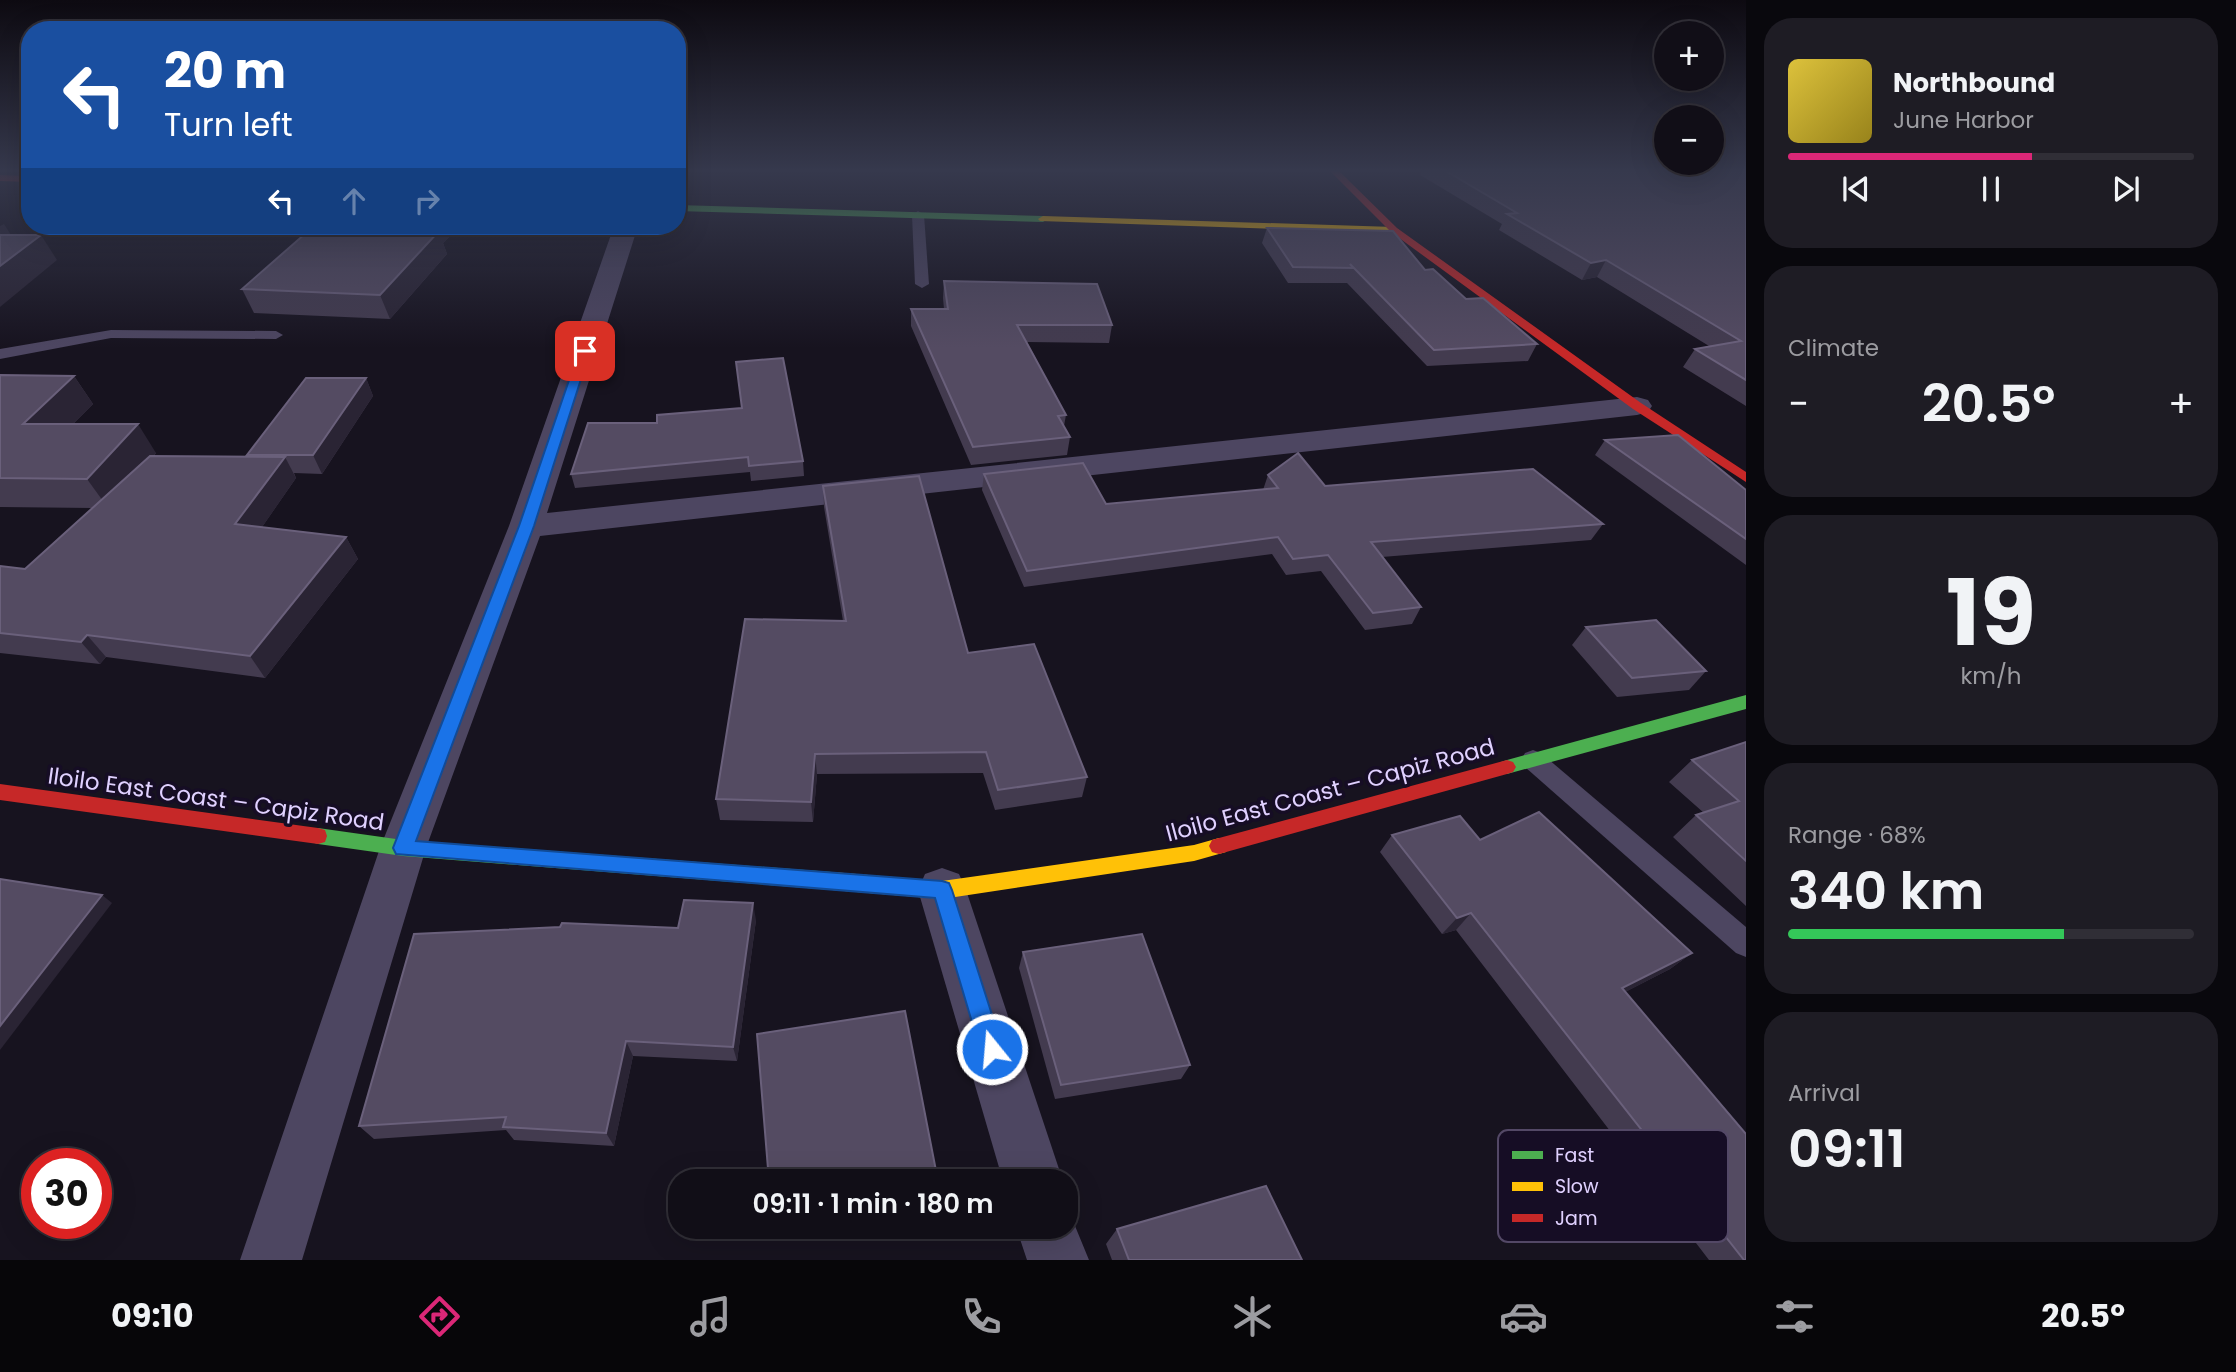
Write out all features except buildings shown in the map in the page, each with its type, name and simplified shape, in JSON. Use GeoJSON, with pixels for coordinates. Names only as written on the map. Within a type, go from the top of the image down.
{"type":"FeatureCollection","features":[{"type":"Feature","properties":{"kind":"main road"},"geometry":{"type":"LineString","coordinates":[[1388,230],[1394,230],[1637,406],[1746,478]]}},
{"type":"Feature","properties":{"kind":"main road","name":"Iloilo East Coast – Capiz Road"},"geometry":{"type":"LineString","coordinates":[[0,792],[403,848],[942,890],[1194,853],[1746,702]]}},
{"type":"Feature","properties":{"kind":"street"},"geometry":{"type":"LineString","coordinates":[[271,1260],[403,848],[526,526],[623,235]]}},
{"type":"Feature","properties":{"kind":"street"},"geometry":{"type":"LineString","coordinates":[[526,526],[1637,406]]}},
{"type":"Feature","properties":{"kind":"street"},"geometry":{"type":"LineString","coordinates":[[942,890],[1029,1169]]}},
{"type":"Feature","properties":{"kind":"street"},"geometry":{"type":"LineString","coordinates":[[1051,1239],[1058,1260]]}},
{"type":"Feature","properties":{"kind":"lane"},"geometry":{"type":"LineString","coordinates":[[919,230],[922,284]]}},
{"type":"Feature","properties":{"kind":"lane"},"geometry":{"type":"LineString","coordinates":[[0,354],[111,334],[276,335]]}},
{"type":"Feature","properties":{"kind":"lane"},"geometry":{"type":"LineString","coordinates":[[1533,760],[1746,944]]}},
{"type":"Feature","properties":{"kind":"traffic: fast"},"geometry":{"type":"LineString","coordinates":[[1507,767],[1746,702]]}},
{"type":"Feature","properties":{"kind":"traffic: fast"},"geometry":{"type":"LineString","coordinates":[[318,836],[403,848],[832,881]]}},
{"type":"Feature","properties":{"kind":"traffic: slow"},"geometry":{"type":"LineString","coordinates":[[1388,230],[1394,230]]}},
{"type":"Feature","properties":{"kind":"traffic: slow"},"geometry":{"type":"LineString","coordinates":[[832,881],[942,890],[1194,853],[1219,846]]}},
{"type":"Feature","properties":{"kind":"traffic: jam"},"geometry":{"type":"LineString","coordinates":[[1394,230],[1637,406],[1746,478]]}},
{"type":"Feature","properties":{"kind":"traffic: jam"},"geometry":{"type":"LineString","coordinates":[[1219,846],[1507,767]]}},
{"type":"Feature","properties":{"kind":"traffic: jam"},"geometry":{"type":"LineString","coordinates":[[0,792],[318,836]]}},
{"type":"Feature","properties":{"kind":"route"},"geometry":{"type":"LineString","coordinates":[[585,351],[526,526],[403,848],[942,890],[992,1049]]}}]}
